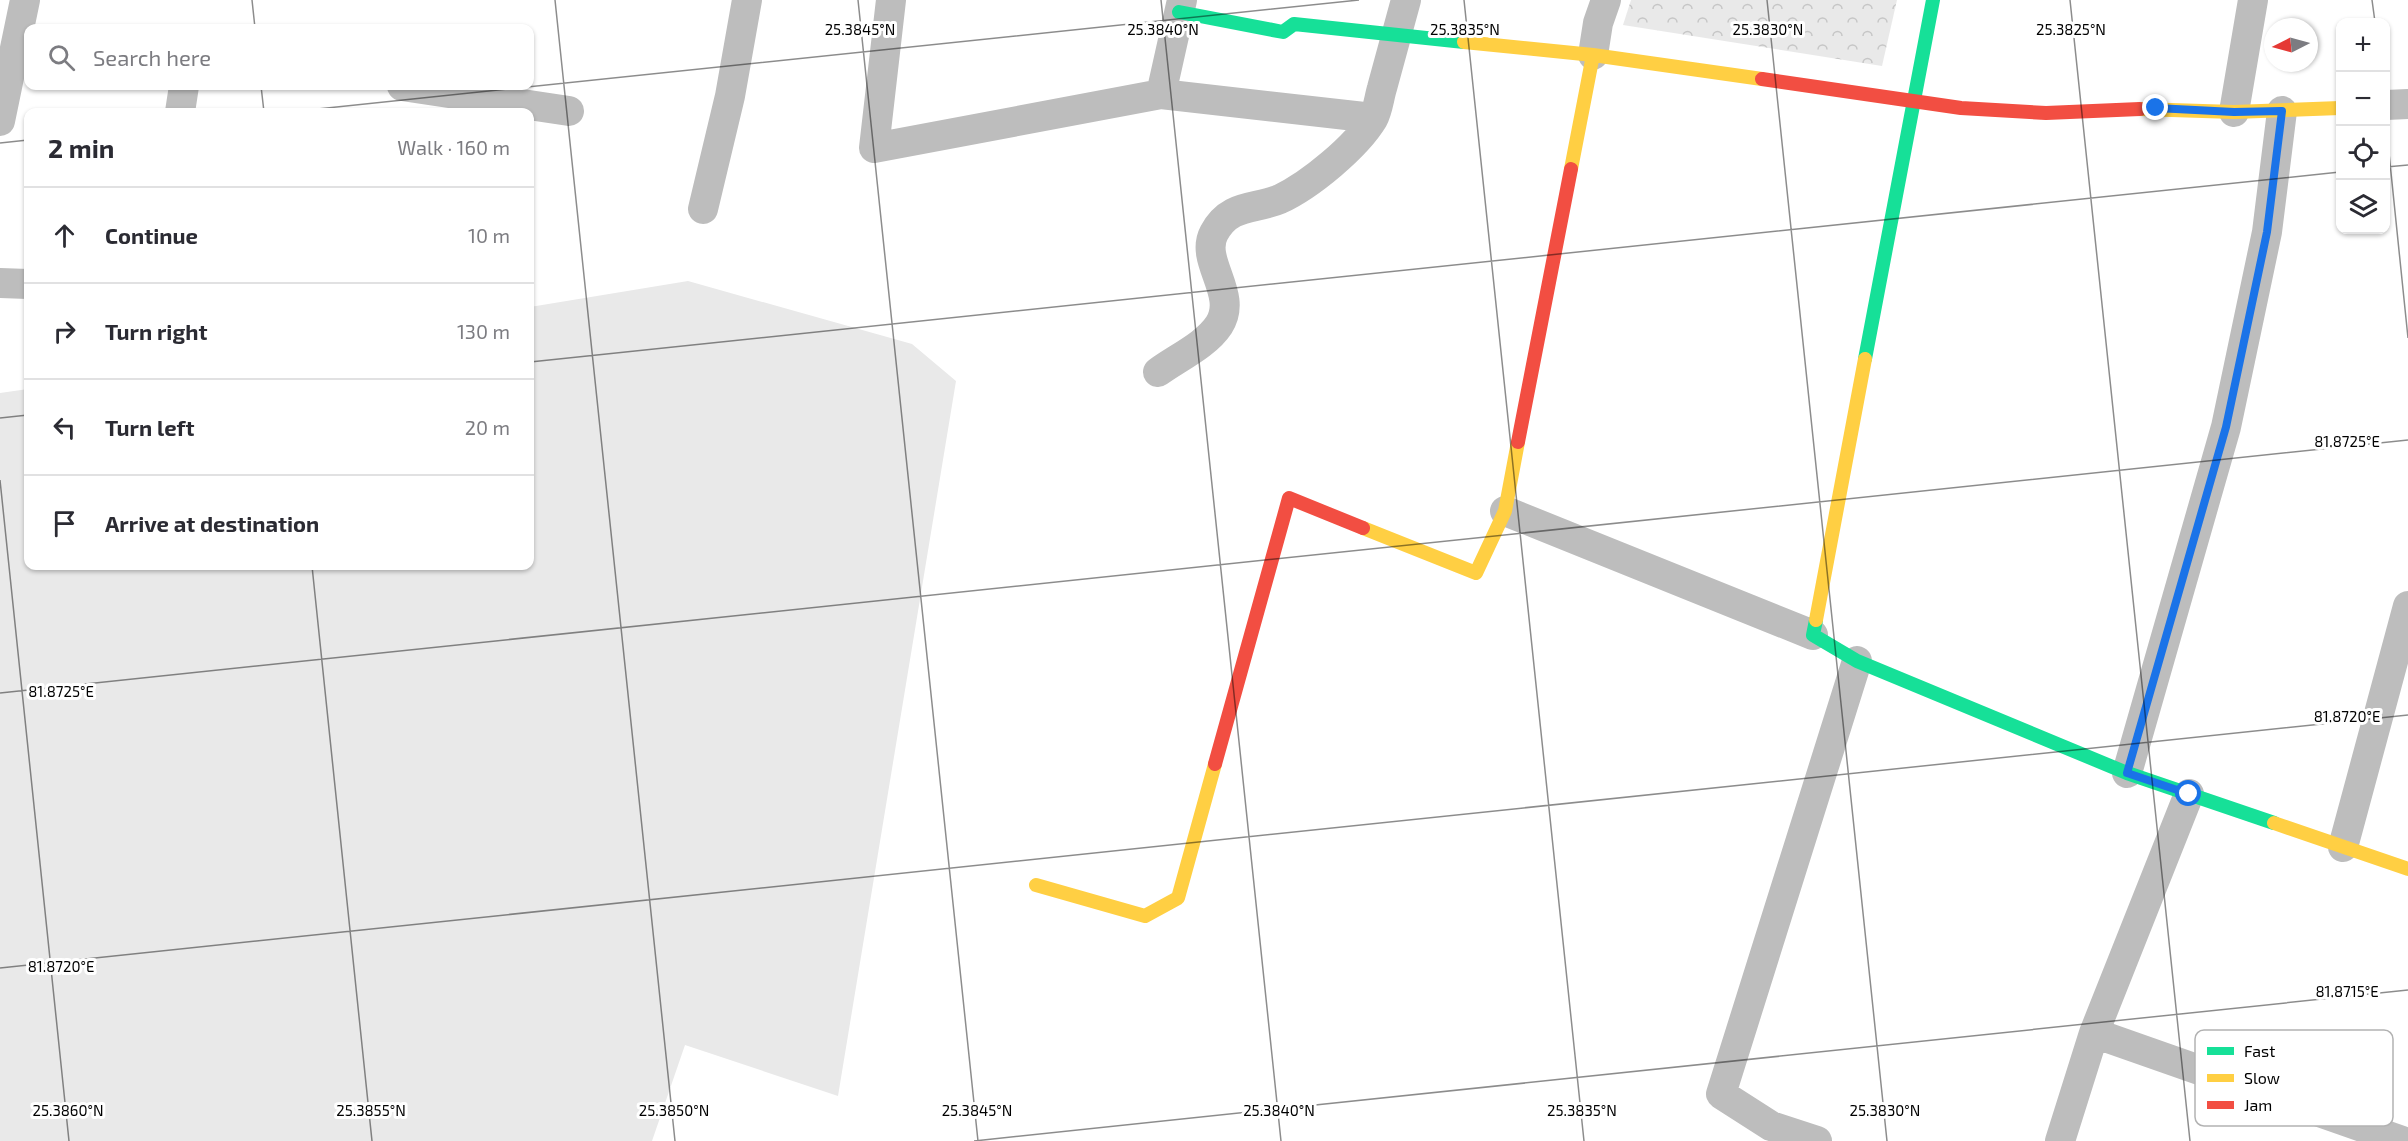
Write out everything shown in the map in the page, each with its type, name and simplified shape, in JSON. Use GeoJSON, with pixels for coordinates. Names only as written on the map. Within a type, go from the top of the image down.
{"type":"FeatureCollection","features":[{"type":"Feature","properties":{"kind":"street"},"geometry":{"type":"LineString","coordinates":[[703,209],[730,96],[747,0]]}},
{"type":"Feature","properties":{"kind":"street"},"geometry":{"type":"LineString","coordinates":[[891,0],[874,148],[1161,94],[1373,118]]}},
{"type":"Feature","properties":{"kind":"street"},"geometry":{"type":"LineString","coordinates":[[1158,372],[1209,337],[1219,325],[1224,314],[1221,282],[1210,250],[1214,233],[1224,220],[1235,211],[1277,200],[1307,184],[1346,149],[1373,118],[1406,0]]}},
{"type":"Feature","properties":{"kind":"street"},"geometry":{"type":"LineString","coordinates":[[1036,885],[1145,916],[1178,898],[1289,498],[1476,573],[1505,511],[1598,23],[1606,0]]}},
{"type":"Feature","properties":{"kind":"street"},"geometry":{"type":"LineString","coordinates":[[1814,634],[1913,101],[1934,0]]}},
{"type":"Feature","properties":{"kind":"street"},"geometry":{"type":"LineString","coordinates":[[2234,112],[2253,0]]}},
{"type":"Feature","properties":{"kind":"street"},"geometry":{"type":"LineString","coordinates":[[1161,94],[1181,6],[1283,32],[1294,24],[1593,55],[1961,108],[2046,113],[2156,108],[2234,112],[2336,108]]}},
{"type":"Feature","properties":{"kind":"street"},"geometry":{"type":"LineString","coordinates":[[0,121],[24,18]]}},
{"type":"Feature","properties":{"kind":"street"},"geometry":{"type":"LineString","coordinates":[[181,108],[183,90]]}},
{"type":"Feature","properties":{"kind":"street"},"geometry":{"type":"LineString","coordinates":[[413,90],[450,103],[524,108]]}},
{"type":"Feature","properties":{"kind":"street"},"geometry":{"type":"LineString","coordinates":[[2390,105],[2408,104]]}},
{"type":"Feature","properties":{"kind":"street"},"geometry":{"type":"LineString","coordinates":[[534,109],[569,111]]}},
{"type":"Feature","properties":{"kind":"street"},"geometry":{"type":"LineString","coordinates":[[2127,773],[2226,427],[2267,232],[2282,111]]}},
{"type":"Feature","properties":{"kind":"street"},"geometry":{"type":"LineString","coordinates":[[0,283],[24,284]]}},
{"type":"Feature","properties":{"kind":"street"},"geometry":{"type":"LineString","coordinates":[[1505,511],[1814,634],[1857,661],[2127,773],[2408,869]]}},
{"type":"Feature","properties":{"kind":"street"},"geometry":{"type":"LineString","coordinates":[[2343,847],[2408,606]]}},
{"type":"Feature","properties":{"kind":"street"},"geometry":{"type":"LineString","coordinates":[[1817,1141],[1769,1134],[1721,1094],[1857,661]]}},
{"type":"Feature","properties":{"kind":"street"},"geometry":{"type":"LineString","coordinates":[[2060,1141],[2094,1033],[2189,794]]}},
{"type":"Feature","properties":{"kind":"street"},"geometry":{"type":"LineString","coordinates":[[2094,1033],[2195,1068]]}},
{"type":"Feature","properties":{"kind":"street"},"geometry":{"type":"LineString","coordinates":[[2359,1126],[2402,1141]]}},
{"type":"Feature","properties":{"kind":"green space"},"geometry":{"type":"Polygon","coordinates":[[[1631,0],[1897,0],[1882,66],[1623,25],[1631,0]]]}},
{"type":"Feature","properties":{"kind":"green space"},"geometry":{"type":"Polygon","coordinates":[[[688,281],[912,344],[956,381],[838,1096],[685,1045],[652,1141],[0,1141],[0,393],[24,390],[24,570],[534,570],[534,306],[688,281]]]}},
{"type":"Feature","properties":{"kind":"traffic: fast"},"geometry":{"type":"LineString","coordinates":[[1865,359],[1933,0]]}},
{"type":"Feature","properties":{"kind":"traffic: fast"},"geometry":{"type":"LineString","coordinates":[[1179,12],[1283,32],[1294,24],[1464,42]]}},
{"type":"Feature","properties":{"kind":"traffic: fast"},"geometry":{"type":"LineString","coordinates":[[1816,620],[1813,635],[1857,661],[2127,773],[2274,823]]}},
{"type":"Feature","properties":{"kind":"traffic: slow"},"geometry":{"type":"LineString","coordinates":[[1464,42],[1593,55],[1762,79]]}},
{"type":"Feature","properties":{"kind":"traffic: slow"},"geometry":{"type":"LineString","coordinates":[[1571,169],[1593,55]]}},
{"type":"Feature","properties":{"kind":"traffic: slow"},"geometry":{"type":"LineString","coordinates":[[2140,109],[2234,112],[2336,108]]}},
{"type":"Feature","properties":{"kind":"traffic: slow"},"geometry":{"type":"LineString","coordinates":[[1816,620],[1865,359]]}},
{"type":"Feature","properties":{"kind":"traffic: slow"},"geometry":{"type":"LineString","coordinates":[[1363,528],[1476,573],[1505,511],[1518,442]]}},
{"type":"Feature","properties":{"kind":"traffic: slow"},"geometry":{"type":"LineString","coordinates":[[1036,885],[1145,916],[1178,898],[1215,764]]}},
{"type":"Feature","properties":{"kind":"traffic: slow"},"geometry":{"type":"LineString","coordinates":[[2274,823],[2408,869]]}},
{"type":"Feature","properties":{"kind":"traffic: jam"},"geometry":{"type":"LineString","coordinates":[[1762,79],[1961,108],[2046,113],[2140,109]]}},
{"type":"Feature","properties":{"kind":"traffic: jam"},"geometry":{"type":"LineString","coordinates":[[1518,442],[1571,169]]}},
{"type":"Feature","properties":{"kind":"traffic: jam"},"geometry":{"type":"LineString","coordinates":[[1215,764],[1289,498],[1363,528]]}},
{"type":"Feature","properties":{"kind":"route"},"geometry":{"type":"LineString","coordinates":[[2156,108],[2234,112],[2282,111],[2267,232],[2226,427],[2127,773],[2189,794]]}}]}
